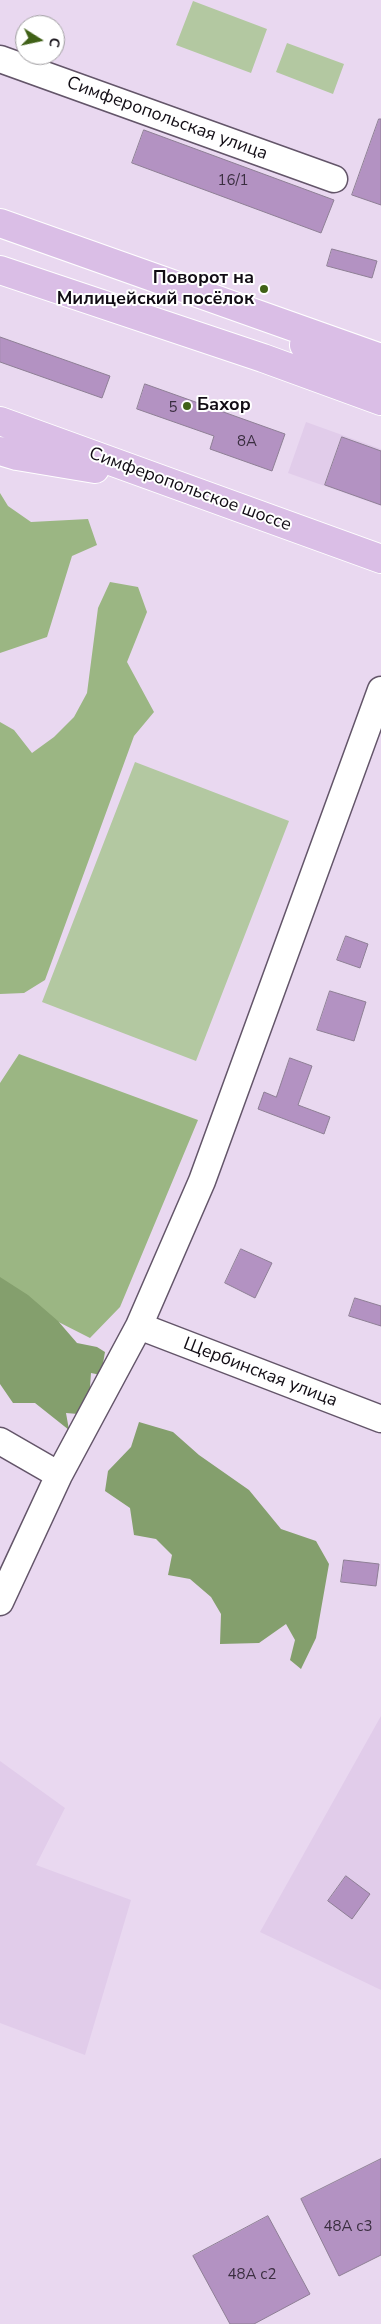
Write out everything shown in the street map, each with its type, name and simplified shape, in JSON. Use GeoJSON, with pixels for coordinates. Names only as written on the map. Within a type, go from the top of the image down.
{"type":"FeatureCollection","features":[{"type":"Feature","properties":{"kind":"main road"},"geometry":{"type":"LineString","coordinates":[[0,223],[381,358]]}},
{"type":"Feature","properties":{"kind":"main road"},"geometry":{"type":"LineString","coordinates":[[0,239],[81,264],[180,286]]}},
{"type":"Feature","properties":{"kind":"main road"},"geometry":{"type":"LineString","coordinates":[[0,270],[381,401]]}},
{"type":"Feature","properties":{"kind":"main road"},"geometry":{"type":"LineString","coordinates":[[255,312],[298,342],[381,387]]}},
{"type":"Feature","properties":{"kind":"main road","name":"Симферопольское шоссе"},"geometry":{"type":"LineString","coordinates":[[0,421],[381,559]]}},
{"type":"Feature","properties":{"kind":"main road"},"geometry":{"type":"LineString","coordinates":[[0,451],[16,456],[93,469],[144,474]]}},
{"type":"Feature","properties":{"kind":"street","name":"Симферопольская улица"},"geometry":{"type":"LineString","coordinates":[[0,58],[334,179]]}},
{"type":"Feature","properties":{"kind":"street"},"geometry":{"type":"LineString","coordinates":[[0,1602],[59,1475],[139,1326],[202,1181],[381,690]]}},
{"type":"Feature","properties":{"kind":"street","name":"Щербинская улица"},"geometry":{"type":"LineString","coordinates":[[139,1326],[381,1418]]}},
{"type":"Feature","properties":{"kind":"street"},"geometry":{"type":"LineString","coordinates":[[0,1441],[59,1475]]}},
{"type":"Feature","properties":{"kind":"shaded area"},"geometry":{"type":"Polygon","coordinates":[[[193,1],[267,29],[251,73],[176,45],[193,1]]]}},
{"type":"Feature","properties":{"kind":"shaded area"},"geometry":{"type":"Polygon","coordinates":[[[287,43],[344,64],[333,94],[276,72],[287,43]]]}},
{"type":"Feature","properties":{"kind":"shaded area"},"geometry":{"type":"Polygon","coordinates":[[[306,422],[381,449],[381,506],[288,473],[306,422]]]}},
{"type":"Feature","properties":{"kind":"shaded area"},"geometry":{"type":"Polygon","coordinates":[[[0,493],[8,506],[31,522],[88,519],[97,545],[72,556],[47,637],[0,653],[0,493]]]}},
{"type":"Feature","properties":{"kind":"shaded area"},"geometry":{"type":"Polygon","coordinates":[[[110,582],[138,587],[147,612],[127,662],[154,712],[134,736],[45,980],[24,993],[0,994],[0,722],[14,730],[32,753],[54,737],[74,717],[87,693],[98,608],[110,582]]]}},
{"type":"Feature","properties":{"kind":"shaded area"},"geometry":{"type":"Polygon","coordinates":[[[135,762],[289,821],[196,1061],[42,1002],[135,762]]]}},
{"type":"Feature","properties":{"kind":"shaded area"},"geometry":{"type":"Polygon","coordinates":[[[19,1054],[198,1120],[120,1307],[90,1338],[23,1304],[0,1287],[0,1083],[19,1054]]]}},
{"type":"Feature","properties":{"kind":"shaded area"},"geometry":{"type":"Polygon","coordinates":[[[0,1277],[28,1295],[58,1321],[77,1343],[97,1347],[105,1352],[101,1375],[91,1373],[89,1401],[78,1414],[66,1413],[69,1430],[35,1403],[13,1403],[0,1384],[0,1277]]]}},
{"type":"Feature","properties":{"kind":"shaded area"},"geometry":{"type":"Polygon","coordinates":[[[139,1422],[173,1432],[199,1455],[249,1490],[281,1529],[316,1541],[329,1564],[316,1638],[301,1669],[290,1660],[295,1640],[286,1624],[259,1643],[220,1644],[221,1614],[211,1597],[190,1579],[168,1575],[172,1555],[156,1539],[134,1535],[130,1508],[105,1491],[108,1471],[131,1447],[139,1422]]]}},
{"type":"Feature","properties":{"kind":"shaded area"},"geometry":{"type":"Polygon","coordinates":[[[381,1716],[381,1990],[260,1932],[381,1716]]]}},
{"type":"Feature","properties":{"kind":"shaded area"},"geometry":{"type":"Polygon","coordinates":[[[0,1761],[65,1808],[36,1865],[131,1900],[85,2055],[0,2023],[0,1761]]]}},
{"type":"Feature","properties":{"kind":"building"},"geometry":{"type":"Polygon","coordinates":[[[379,119],[381,119],[381,205],[352,195],[379,119]]]}},
{"type":"Feature","properties":{"kind":"building"},"geometry":{"type":"Polygon","coordinates":[[[144,130],[334,200],[321,233],[132,163],[144,130]]]}},
{"type":"Feature","properties":{"kind":"building"},"geometry":{"type":"Polygon","coordinates":[[[332,249],[377,261],[372,278],[327,266],[332,249]]]}},
{"type":"Feature","properties":{"kind":"building"},"geometry":{"type":"Polygon","coordinates":[[[0,337],[110,376],[102,398],[0,362],[0,337]]]}},
{"type":"Feature","properties":{"kind":"building"},"geometry":{"type":"Polygon","coordinates":[[[145,384],[285,434],[272,471],[210,449],[214,436],[137,409],[145,384]]]}},
{"type":"Feature","properties":{"kind":"building"},"geometry":{"type":"Polygon","coordinates":[[[342,437],[381,451],[381,505],[325,485],[342,437]]]}},
{"type":"Feature","properties":{"kind":"building"},"geometry":{"type":"Polygon","coordinates":[[[346,936],[368,944],[360,968],[337,960],[346,936]]]}},
{"type":"Feature","properties":{"kind":"building"},"geometry":{"type":"Polygon","coordinates":[[[330,991],[366,1002],[354,1041],[317,1030],[330,991]]]}},
{"type":"Feature","properties":{"kind":"building"},"geometry":{"type":"Polygon","coordinates":[[[290,1058],[312,1066],[298,1105],[330,1117],[324,1134],[258,1109],[264,1092],[276,1097],[290,1058]]]}},
{"type":"Feature","properties":{"kind":"building"},"geometry":{"type":"Polygon","coordinates":[[[241,1249],[272,1263],[255,1298],[225,1283],[241,1249]]]}},
{"type":"Feature","properties":{"kind":"building"},"geometry":{"type":"Polygon","coordinates":[[[355,1298],[381,1306],[381,1326],[349,1316],[355,1298]]]}},
{"type":"Feature","properties":{"kind":"building"},"geometry":{"type":"Polygon","coordinates":[[[344,1560],[379,1564],[376,1586],[341,1582],[344,1560]]]}},
{"type":"Feature","properties":{"kind":"building"},"geometry":{"type":"Polygon","coordinates":[[[346,1876],[370,1894],[352,1919],[328,1901],[346,1876]]]}},
{"type":"Feature","properties":{"kind":"building"},"geometry":{"type":"Polygon","coordinates":[[[381,2159],[381,2255],[339,2276],[301,2199],[381,2159]]]}},
{"type":"Feature","properties":{"kind":"building"},"geometry":{"type":"Polygon","coordinates":[[[268,2216],[310,2294],[254,2324],[230,2324],[193,2256],[268,2216]]]}},
{"type":"Feature","properties":{"kind":"place","name":"Поворот на Милицейский посёлок"},"geometry":{"type":"Point","coordinates":[264,289]}},
{"type":"Feature","properties":{"kind":"place","name":"Бахор"},"geometry":{"type":"Point","coordinates":[187,406]}}]}
